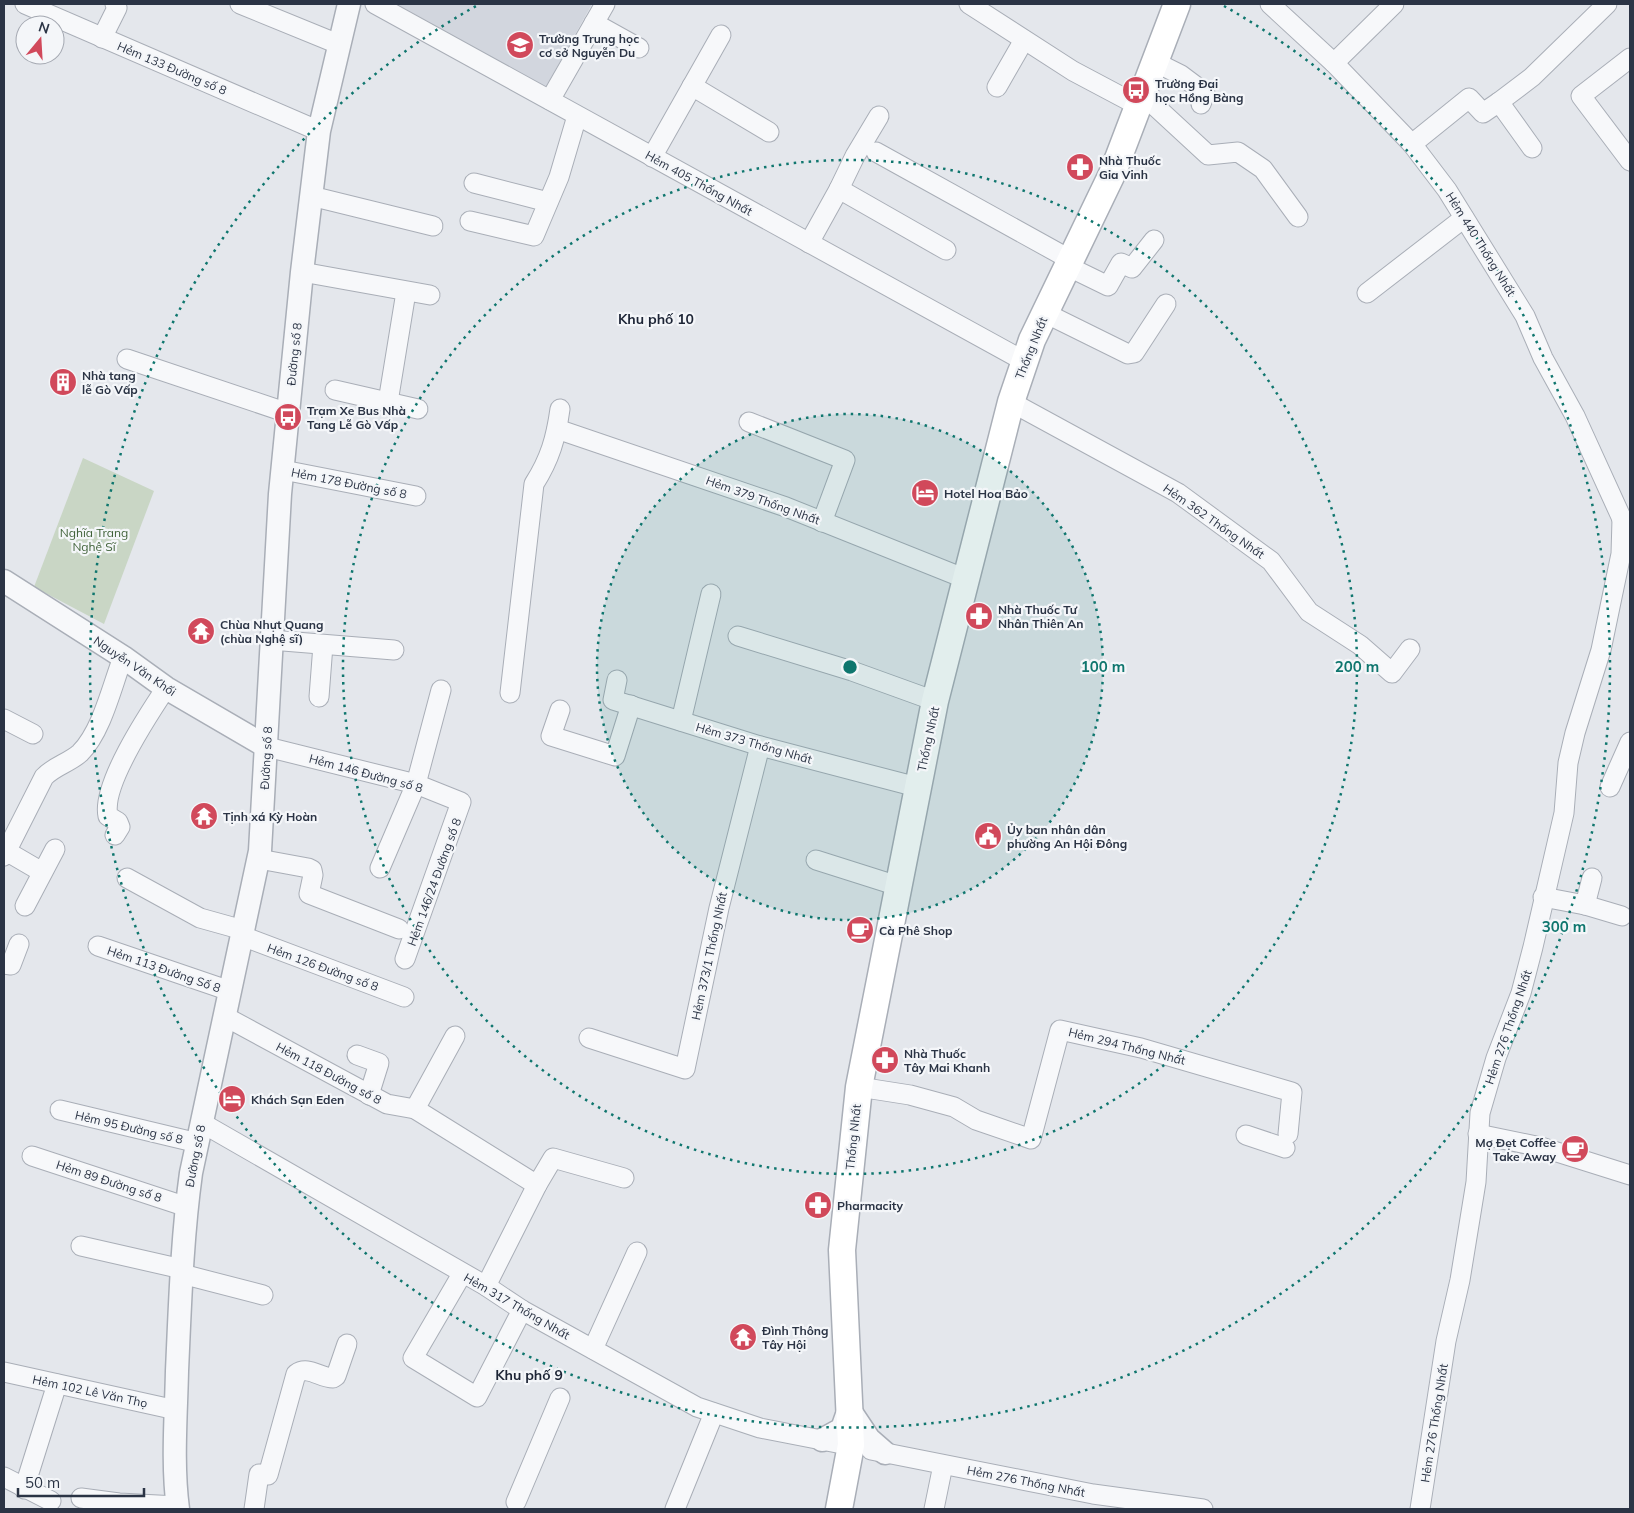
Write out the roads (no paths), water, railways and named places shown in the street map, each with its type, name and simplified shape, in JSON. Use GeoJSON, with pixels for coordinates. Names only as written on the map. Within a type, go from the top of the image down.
{"type":"FeatureCollection","features":[{"type":"Feature","properties":{"kind":"main road","name":"Thống Nhất"},"geometry":{"type":"LineString","coordinates":[[839,1509],[851,1445],[842,1250],[859,1087],[917,787],[936,701],[1011,402],[1024,361],[1113,172],[1177,4]]}},
{"type":"Feature","properties":{"kind":"street","name":"Hẻm 133 Đường số 8"},"geometry":{"type":"LineString","coordinates":[[25,4],[62,11],[102,38],[319,131]]}},
{"type":"Feature","properties":{"kind":"street"},"geometry":{"type":"LineString","coordinates":[[102,38],[118,8],[115,4]]}},
{"type":"Feature","properties":{"kind":"street"},"geometry":{"type":"LineString","coordinates":[[240,4],[338,44]]}},
{"type":"Feature","properties":{"kind":"street","name":"Đường số 8"},"geometry":{"type":"LineString","coordinates":[[177,1507],[175,1466],[176,1410],[187,1206],[224,1016],[259,859],[267,747],[271,640],[283,470],[302,272],[319,131],[338,44],[349,4]]}},
{"type":"Feature","properties":{"kind":"street","name":"Hẻm 405 Thống Nhất"},"geometry":{"type":"LineString","coordinates":[[375,4],[1024,361]]}},
{"type":"Feature","properties":{"kind":"street"},"geometry":{"type":"LineString","coordinates":[[550,100],[605,4]]}},
{"type":"Feature","properties":{"kind":"street"},"geometry":{"type":"LineString","coordinates":[[969,4],[1073,71],[1141,100],[1208,155],[1238,152],[1263,169],[1298,217]]}},
{"type":"Feature","properties":{"kind":"street","name":"Hẻm 440 Thống Nhất"},"geometry":{"type":"LineString","coordinates":[[1270,4],[1334,63],[1412,144],[1447,190],[1525,316],[1543,358],[1575,416],[1626,523]]}},
{"type":"Feature","properties":{"kind":"street"},"geometry":{"type":"LineString","coordinates":[[1334,63],[1394,4]]}},
{"type":"Feature","properties":{"kind":"street"},"geometry":{"type":"LineString","coordinates":[[1412,144],[1469,98],[1483,113],[1499,102],[1532,78],[1606,4]]}},
{"type":"Feature","properties":{"kind":"street"},"geometry":{"type":"LineString","coordinates":[[594,23],[639,48]]}},
{"type":"Feature","properties":{"kind":"street"},"geometry":{"type":"LineString","coordinates":[[652,157],[721,34]]}},
{"type":"Feature","properties":{"kind":"street"},"geometry":{"type":"LineString","coordinates":[[997,87],[1024,40]]}},
{"type":"Feature","properties":{"kind":"street"},"geometry":{"type":"LineString","coordinates":[[1630,58],[1580,96],[1630,161]]}},
{"type":"Feature","properties":{"kind":"street"},"geometry":{"type":"LineString","coordinates":[[1155,62],[1181,75],[1205,93],[1201,104]]}},
{"type":"Feature","properties":{"kind":"street"},"geometry":{"type":"LineString","coordinates":[[692,86],[769,132]]}},
{"type":"Feature","properties":{"kind":"street"},"geometry":{"type":"LineString","coordinates":[[1499,102],[1532,148]]}},
{"type":"Feature","properties":{"kind":"street"},"geometry":{"type":"LineString","coordinates":[[470,221],[534,236],[559,177],[578,116]]}},
{"type":"Feature","properties":{"kind":"street"},"geometry":{"type":"LineString","coordinates":[[809,244],[855,156],[879,116]]}},
{"type":"Feature","properties":{"kind":"street"},"geometry":{"type":"LineString","coordinates":[[876,152],[1108,286],[1120,263],[1132,268],[1154,240]]}},
{"type":"Feature","properties":{"kind":"street"},"geometry":{"type":"LineString","coordinates":[[474,184],[548,202]]}},
{"type":"Feature","properties":{"kind":"street"},"geometry":{"type":"LineString","coordinates":[[839,189],[946,250]]}},
{"type":"Feature","properties":{"kind":"street"},"geometry":{"type":"LineString","coordinates":[[311,196],[433,226]]}},
{"type":"Feature","properties":{"kind":"street"},"geometry":{"type":"LineString","coordinates":[[1366,293],[1464,218]]}},
{"type":"Feature","properties":{"kind":"street"},"geometry":{"type":"LineString","coordinates":[[302,272],[430,295]]}},
{"type":"Feature","properties":{"kind":"street"},"geometry":{"type":"LineString","coordinates":[[388,402],[406,292]]}},
{"type":"Feature","properties":{"kind":"street"},"geometry":{"type":"LineString","coordinates":[[1045,313],[1128,354],[1134,353],[1166,304]]}},
{"type":"Feature","properties":{"kind":"street"},"geometry":{"type":"LineString","coordinates":[[127,359],[288,413]]}},
{"type":"Feature","properties":{"kind":"street"},"geometry":{"type":"LineString","coordinates":[[335,390],[418,409]]}},
{"type":"Feature","properties":{"kind":"street","name":"Hẻm 362 Thống Nhất"},"geometry":{"type":"LineString","coordinates":[[1011,402],[1178,493],[1271,561],[1309,612],[1360,645],[1392,673],[1410,649]]}},
{"type":"Feature","properties":{"kind":"street"},"geometry":{"type":"LineString","coordinates":[[510,693],[534,484],[547,464],[557,429],[560,409]]}},
{"type":"Feature","properties":{"kind":"street"},"geometry":{"type":"LineString","coordinates":[[749,422],[845,460],[822,522]]}},
{"type":"Feature","properties":{"kind":"street","name":"Hẻm 379 Thống Nhất"},"geometry":{"type":"LineString","coordinates":[[557,429],[786,507],[966,579]]}},
{"type":"Feature","properties":{"kind":"street","name":"Hẻm 178 Đường số 8"},"geometry":{"type":"LineString","coordinates":[[283,470],[416,496]]}},
{"type":"Feature","properties":{"kind":"street","name":"Hẻm 276 Thống Nhất"},"geometry":{"type":"LineString","coordinates":[[1420,1509],[1446,1341],[1460,1280],[1476,1182],[1480,1113],[1496,1058],[1523,985],[1564,813],[1568,763],[1575,733],[1601,650],[1626,523]]}},
{"type":"Feature","properties":{"kind":"street","name":"Nguyễn Văn Khối"},"geometry":{"type":"LineString","coordinates":[[4,581],[123,656],[166,688],[267,747]]}},
{"type":"Feature","properties":{"kind":"street"},"geometry":{"type":"LineString","coordinates":[[681,721],[711,594]]}},
{"type":"Feature","properties":{"kind":"street"},"geometry":{"type":"LineString","coordinates":[[738,636],[852,671],[936,701]]}},
{"type":"Feature","properties":{"kind":"street"},"geometry":{"type":"LineString","coordinates":[[271,640],[394,650]]}},
{"type":"Feature","properties":{"kind":"street"},"geometry":{"type":"LineString","coordinates":[[318,696],[323,645]]}},
{"type":"Feature","properties":{"kind":"street"},"geometry":{"type":"LineString","coordinates":[[42,872],[5,853],[44,777],[50,770],[78,755],[90,742],[123,656]]}},
{"type":"Feature","properties":{"kind":"street","name":"Hẻm 373 Thống Nhất"},"geometry":{"type":"LineString","coordinates":[[617,680],[612,700],[760,746],[917,787]]}},
{"type":"Feature","properties":{"kind":"street"},"geometry":{"type":"LineString","coordinates":[[115,835],[120,827],[118,822],[108,816],[107,796],[135,735],[166,688]]}},
{"type":"Feature","properties":{"kind":"street"},"geometry":{"type":"LineString","coordinates":[[380,868],[416,784],[441,690]]}},
{"type":"Feature","properties":{"kind":"street"},"geometry":{"type":"LineString","coordinates":[[560,710],[551,736],[614,756],[630,705]]}},
{"type":"Feature","properties":{"kind":"street"},"geometry":{"type":"LineString","coordinates":[[4,719],[33,734]]}},
{"type":"Feature","properties":{"kind":"street"},"geometry":{"type":"LineString","coordinates":[[1610,787],[1630,744]]}},
{"type":"Feature","properties":{"kind":"street","name":"Hẻm 373/1 Thống Nhất"},"geometry":{"type":"LineString","coordinates":[[589,1038],[685,1069],[719,908],[760,746]]}},
{"type":"Feature","properties":{"kind":"street","name":"Hẻm 146 Đường số 8"},"geometry":{"type":"LineString","coordinates":[[267,747],[416,784],[460,801],[462,804]]}},
{"type":"Feature","properties":{"kind":"street","name":"Hẻm 146/24 Đường số 8"},"geometry":{"type":"LineString","coordinates":[[405,959],[462,804]]}},
{"type":"Feature","properties":{"kind":"street"},"geometry":{"type":"LineString","coordinates":[[25,906],[55,849]]}},
{"type":"Feature","properties":{"kind":"street"},"geometry":{"type":"LineString","coordinates":[[259,859],[308,868],[312,870],[313,876],[309,894],[399,929]]}},
{"type":"Feature","properties":{"kind":"street"},"geometry":{"type":"LineString","coordinates":[[816,860],[898,886]]}},
{"type":"Feature","properties":{"kind":"street","name":"Hẻm 126 Đường số 8"},"geometry":{"type":"LineString","coordinates":[[126,878],[200,918],[404,997]]}},
{"type":"Feature","properties":{"kind":"street"},"geometry":{"type":"LineString","coordinates":[[1585,905],[1592,878]]}},
{"type":"Feature","properties":{"kind":"street"},"geometry":{"type":"LineString","coordinates":[[1543,897],[1585,905],[1622,916]]}},
{"type":"Feature","properties":{"kind":"street"},"geometry":{"type":"LineString","coordinates":[[4,964],[11,965],[20,944]]}},
{"type":"Feature","properties":{"kind":"street","name":"Hẻm 113 Đường Số 8"},"geometry":{"type":"LineString","coordinates":[[98,946],[230,992]]}},
{"type":"Feature","properties":{"kind":"street","name":"Hẻm 118 Đường số 8"},"geometry":{"type":"LineString","coordinates":[[224,1016],[386,1104],[416,1109],[537,1185]]}},
{"type":"Feature","properties":{"kind":"street","name":"Hẻm 294 Thống Nhất"},"geometry":{"type":"LineString","coordinates":[[859,1087],[910,1095],[954,1107],[976,1120],[1030,1140],[1060,1030],[1141,1048],[1292,1092],[1286,1141],[1246,1135]]}},
{"type":"Feature","properties":{"kind":"street"},"geometry":{"type":"LineString","coordinates":[[416,1109],[455,1036]]}},
{"type":"Feature","properties":{"kind":"street"},"geometry":{"type":"LineString","coordinates":[[357,1055],[379,1063],[369,1095]]}},
{"type":"Feature","properties":{"kind":"street","name":"Hẻm 95 Đường số 8"},"geometry":{"type":"LineString","coordinates":[[60,1110],[200,1133]]}},
{"type":"Feature","properties":{"kind":"street","name":"Hẻm 317 Thống Nhất"},"geometry":{"type":"LineString","coordinates":[[200,1133],[486,1286],[522,1310],[697,1407],[760,1428],[851,1445]]}},
{"type":"Feature","properties":{"kind":"street"},"geometry":{"type":"LineString","coordinates":[[1478,1134],[1541,1147],[1630,1175]]}},
{"type":"Feature","properties":{"kind":"street","name":"Hẻm 89 Đường số 8"},"geometry":{"type":"LineString","coordinates":[[32,1156],[187,1206]]}},
{"type":"Feature","properties":{"kind":"street"},"geometry":{"type":"LineString","coordinates":[[486,1286],[537,1185],[553,1158],[624,1178]]}},
{"type":"Feature","properties":{"kind":"street"},"geometry":{"type":"LineString","coordinates":[[81,1246],[182,1271],[263,1295]]}},
{"type":"Feature","properties":{"kind":"street"},"geometry":{"type":"LineString","coordinates":[[593,1349],[637,1252]]}},
{"type":"Feature","properties":{"kind":"street"},"geometry":{"type":"LineString","coordinates":[[462,1274],[414,1358],[477,1397],[522,1310]]}},
{"type":"Feature","properties":{"kind":"street"},"geometry":{"type":"LineString","coordinates":[[254,1509],[296,1374],[301,1370],[307,1370],[333,1378],[336,1376],[347,1344]]}},
{"type":"Feature","properties":{"kind":"street","name":"Hẻm 102 Lê Văn Thọ"},"geometry":{"type":"LineString","coordinates":[[4,1372],[176,1410]]}},
{"type":"Feature","properties":{"kind":"street"},"geometry":{"type":"LineString","coordinates":[[24,1489],[57,1384]]}},
{"type":"Feature","properties":{"kind":"street"},"geometry":{"type":"LineString","coordinates":[[516,1502],[560,1398]]}},
{"type":"Feature","properties":{"kind":"street"},"geometry":{"type":"LineString","coordinates":[[822,1440],[842,1429],[849,1409]]}},
{"type":"Feature","properties":{"kind":"street"},"geometry":{"type":"LineString","coordinates":[[849,1409],[869,1439],[885,1453]]}},
{"type":"Feature","properties":{"kind":"street"},"geometry":{"type":"LineString","coordinates":[[675,1509],[714,1413]]}},
{"type":"Feature","properties":{"kind":"street","name":"Hẻm 276 Thống Nhất"},"geometry":{"type":"LineString","coordinates":[[851,1445],[943,1466],[1093,1494],[1203,1509]]}},
{"type":"Feature","properties":{"kind":"street"},"geometry":{"type":"LineString","coordinates":[[934,1509],[943,1466]]}},
{"type":"Feature","properties":{"kind":"street"},"geometry":{"type":"LineString","coordinates":[[4,1477],[24,1489],[51,1501]]}},
{"type":"Feature","properties":{"kind":"street"},"geometry":{"type":"LineString","coordinates":[[81,1498],[177,1507]]}},
{"type":"Feature","properties":{"kind":"place","name":"Trường Trung học cơ sở Nguyễn Du"},"geometry":{"type":"Point","coordinates":[520,45]}},
{"type":"Feature","properties":{"kind":"place","name":"Trường Đại học Hồng Bàng"},"geometry":{"type":"Point","coordinates":[1136,90]}},
{"type":"Feature","properties":{"kind":"place","name":"Nhà Thuốc Gia Vinh"},"geometry":{"type":"Point","coordinates":[1080,167]}},
{"type":"Feature","properties":{"kind":"place","name":"Nhà tang lễ Gò Vấp"},"geometry":{"type":"Point","coordinates":[63,382]}},
{"type":"Feature","properties":{"kind":"place","name":"Trạm Xe Bus Nhà Tang Lễ Gò Vấp"},"geometry":{"type":"Point","coordinates":[288,417]}},
{"type":"Feature","properties":{"kind":"place","name":"Hotel Hoa Bảo"},"geometry":{"type":"Point","coordinates":[925,493]}},
{"type":"Feature","properties":{"kind":"place","name":"Nhà Thuốc Tư Nhân Thiên An"},"geometry":{"type":"Point","coordinates":[979,616]}},
{"type":"Feature","properties":{"kind":"place","name":"Chùa Nhựt Quang (chùa Nghệ sĩ)"},"geometry":{"type":"Point","coordinates":[201,631]}},
{"type":"Feature","properties":{"kind":"place","name":"Tịnh xá Kỳ Hoàn"},"geometry":{"type":"Point","coordinates":[204,816]}},
{"type":"Feature","properties":{"kind":"place","name":"Ủy ban nhân dân phường An Hội Đông"},"geometry":{"type":"Point","coordinates":[988,836]}},
{"type":"Feature","properties":{"kind":"place","name":"Cà Phê Shop"},"geometry":{"type":"Point","coordinates":[860,930]}},
{"type":"Feature","properties":{"kind":"place","name":"Nhà Thuốc Tây Mai Khanh"},"geometry":{"type":"Point","coordinates":[885,1060]}},
{"type":"Feature","properties":{"kind":"place","name":"Khách Sạn Eden"},"geometry":{"type":"Point","coordinates":[232,1099]}},
{"type":"Feature","properties":{"kind":"place","name":"Mợ Đẹt Coffee Take Away"},"geometry":{"type":"Point","coordinates":[1575,1149]}},
{"type":"Feature","properties":{"kind":"place","name":"Pharmacity"},"geometry":{"type":"Point","coordinates":[818,1205]}},
{"type":"Feature","properties":{"kind":"place","name":"Đình Thông Tây Hội"},"geometry":{"type":"Point","coordinates":[743,1337]}},
{"type":"Feature","properties":{"kind":"district","name":"Khu phố 10"},"geometry":{"type":"Point","coordinates":[656,319]}},
{"type":"Feature","properties":{"kind":"district","name":"Khu phố 9"},"geometry":{"type":"Point","coordinates":[529,1375]}},
{"type":"Feature","properties":{"kind":"park label","name":"Nghĩa Trang Nghệ Sĩ"},"geometry":{"type":"Point","coordinates":[94,539]}}]}
